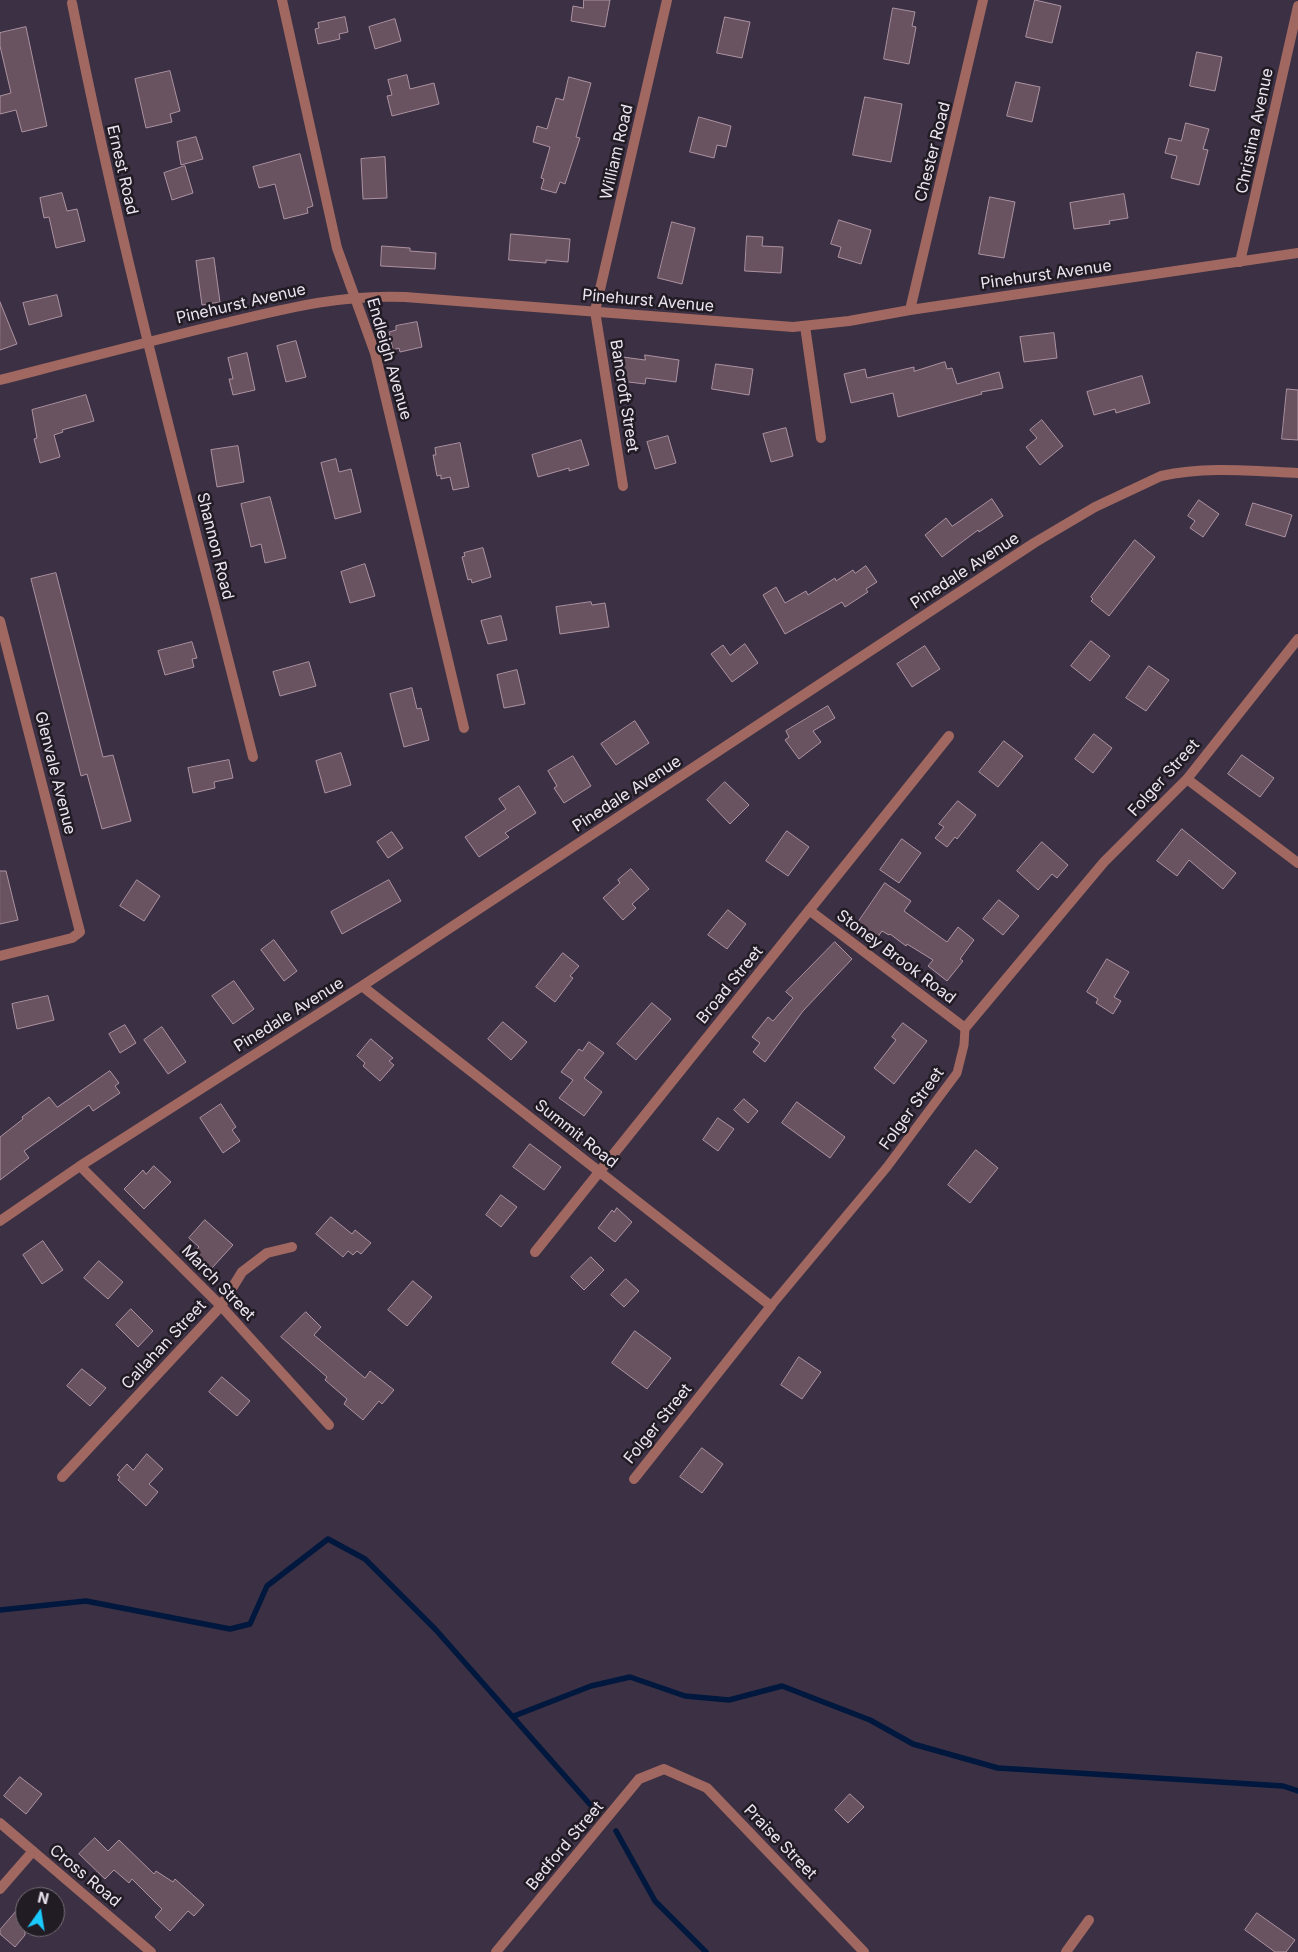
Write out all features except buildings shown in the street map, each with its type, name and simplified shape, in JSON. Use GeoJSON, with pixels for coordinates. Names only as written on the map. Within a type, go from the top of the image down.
{"type":"FeatureCollection","features":[{"type":"Feature","properties":{"kind":"street","name":"Endleigh Avenue"},"geometry":{"type":"LineString","coordinates":[[282,0],[337,248],[375,353],[464,728]]}},
{"type":"Feature","properties":{"kind":"street","name":"William Road"},"geometry":{"type":"LineString","coordinates":[[595,311],[667,0]]}},
{"type":"Feature","properties":{"kind":"street","name":"Chester Road"},"geometry":{"type":"LineString","coordinates":[[910,310],[984,0]]}},
{"type":"Feature","properties":{"kind":"street","name":"Ernest Road"},"geometry":{"type":"LineString","coordinates":[[72,3],[98,134],[148,342]]}},
{"type":"Feature","properties":{"kind":"street","name":"Christina Avenue"},"geometry":{"type":"LineString","coordinates":[[1240,262],[1298,6]]}},
{"type":"Feature","properties":{"kind":"street","name":"Pinehurst Avenue"},"geometry":{"type":"LineString","coordinates":[[0,380],[308,303],[356,297],[405,297],[793,327],[1298,253]]}},
{"type":"Feature","properties":{"kind":"street","name":"Bancroft Street"},"geometry":{"type":"LineString","coordinates":[[595,311],[622,486]]}},
{"type":"Feature","properties":{"kind":"street"},"geometry":{"type":"LineString","coordinates":[[806,326],[821,438]]}},
{"type":"Feature","properties":{"kind":"street","name":"Shannon Road"},"geometry":{"type":"LineString","coordinates":[[148,342],[253,757]]}},
{"type":"Feature","properties":{"kind":"street","name":"Pinedale Avenue"},"geometry":{"type":"LineString","coordinates":[[0,1221],[80,1166],[362,986],[1034,543],[1095,507],[1155,479],[1172,474],[1226,470],[1298,473]]}},
{"type":"Feature","properties":{"kind":"street","name":"Glenvale Avenue"},"geometry":{"type":"LineString","coordinates":[[0,621],[80,932],[72,938],[0,956]]}},
{"type":"Feature","properties":{"kind":"street","name":"Folger Street"},"geometry":{"type":"LineString","coordinates":[[965,1028],[1104,862],[1187,779],[1298,639]]}},
{"type":"Feature","properties":{"kind":"street","name":"Broad Street"},"geometry":{"type":"LineString","coordinates":[[535,1252],[949,736]]}},
{"type":"Feature","properties":{"kind":"street"},"geometry":{"type":"LineString","coordinates":[[1187,779],[1298,863]]}},
{"type":"Feature","properties":{"kind":"street","name":"Stoney Brook Road"},"geometry":{"type":"LineString","coordinates":[[809,910],[965,1028]]}},
{"type":"Feature","properties":{"kind":"street","name":"Summit Road"},"geometry":{"type":"LineString","coordinates":[[362,986],[772,1306]]}},
{"type":"Feature","properties":{"kind":"street","name":"March Street"},"geometry":{"type":"LineString","coordinates":[[80,1166],[221,1306],[329,1425]]}},
{"type":"Feature","properties":{"kind":"street","name":"Callahan Street"},"geometry":{"type":"LineString","coordinates":[[62,1477],[221,1306],[242,1272],[267,1253],[292,1247]]}},
{"type":"Feature","properties":{"kind":"street","name":"Folger Street"},"geometry":{"type":"LineString","coordinates":[[634,1479],[772,1306]]}},
{"type":"Feature","properties":{"kind":"street","name":"Bedford Street"},"geometry":{"type":"LineString","coordinates":[[496,1952],[639,1780],[664,1769]]}},
{"type":"Feature","properties":{"kind":"street","name":"Praise Street"},"geometry":{"type":"LineString","coordinates":[[664,1769],[707,1788],[864,1952]]}},
{"type":"Feature","properties":{"kind":"street","name":"Cross Road"},"geometry":{"type":"LineString","coordinates":[[0,1823],[151,1952]]}},
{"type":"Feature","properties":{"kind":"street"},"geometry":{"type":"LineString","coordinates":[[0,1889],[33,1851]]}},
{"type":"Feature","properties":{"kind":"street"},"geometry":{"type":"LineString","coordinates":[[1066,1952],[1089,1920]]}},
{"type":"Feature","properties":{"kind":"lane","name":"Folger Street"},"geometry":{"type":"LineString","coordinates":[[772,1306],[887,1168],[957,1073],[964,1044],[965,1028]]}},
{"type":"Feature","properties":{"kind":"waterway"},"geometry":{"type":"LineString","coordinates":[[0,1610],[86,1601],[230,1629],[250,1624],[267,1586],[328,1539],[365,1559],[436,1630],[595,1810]]}},
{"type":"Feature","properties":{"kind":"waterway"},"geometry":{"type":"LineString","coordinates":[[514,1716],[591,1686],[630,1677],[685,1696],[729,1700],[782,1686],[870,1720],[913,1744],[998,1768],[1283,1786],[1298,1791]]}},
{"type":"Feature","properties":{"kind":"waterway"},"geometry":{"type":"LineString","coordinates":[[616,1831],[655,1901],[706,1952]]}}]}
